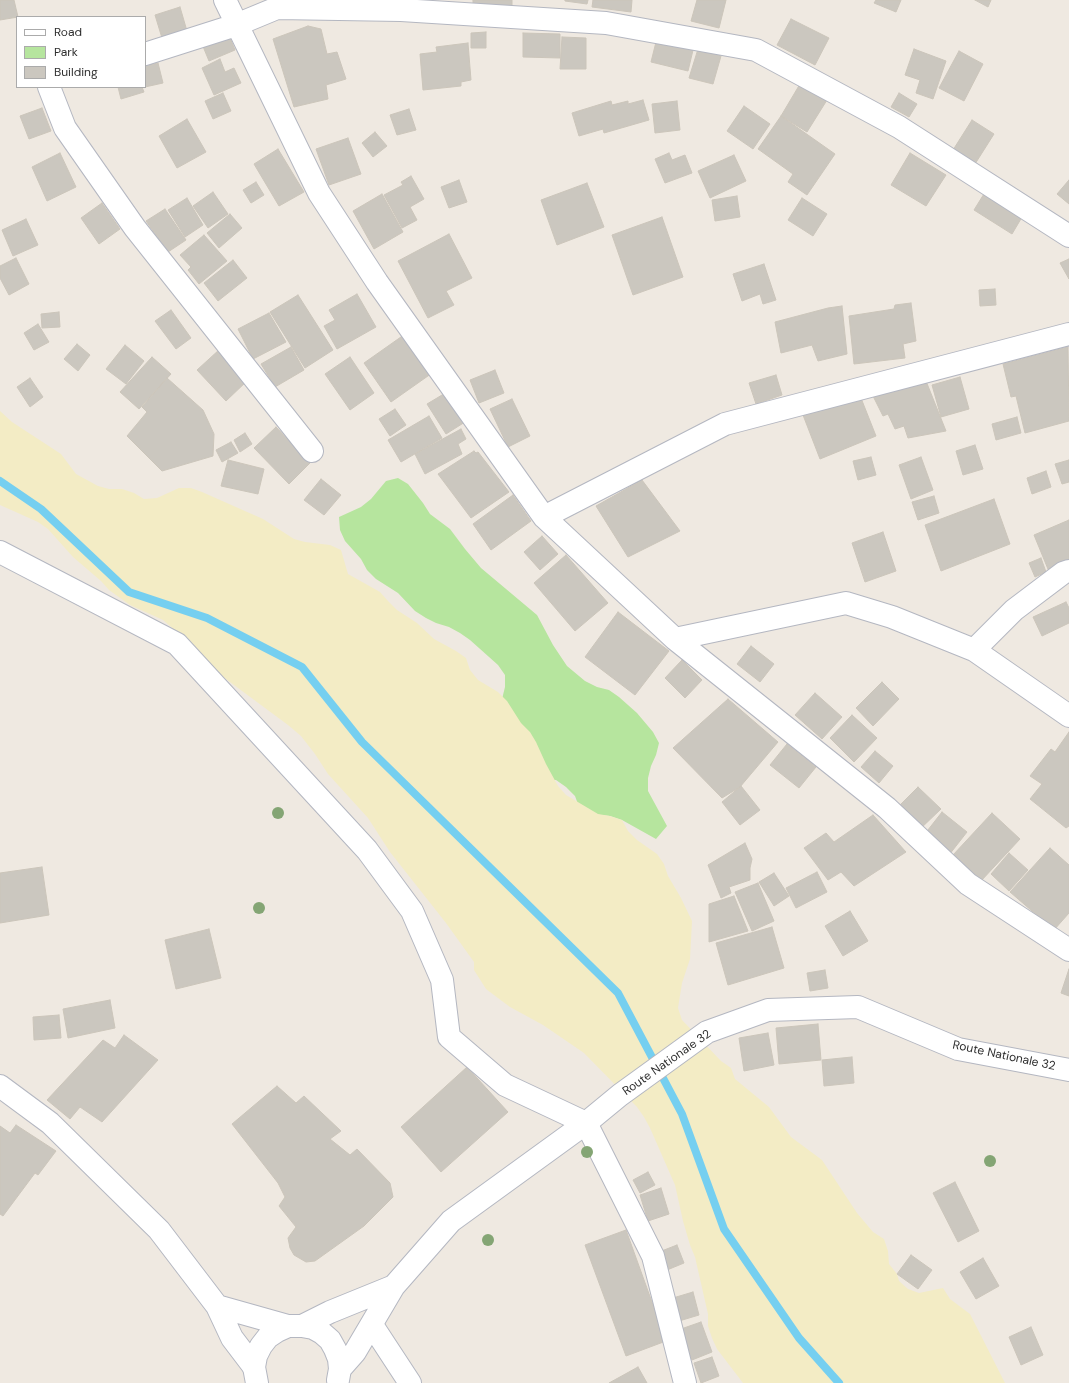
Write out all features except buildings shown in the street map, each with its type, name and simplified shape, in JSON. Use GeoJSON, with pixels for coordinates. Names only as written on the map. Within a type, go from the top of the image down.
{"type":"FeatureCollection","features":[{"type":"Feature","properties":{"kind":"street"},"geometry":{"type":"LineString","coordinates":[[225,0],[319,193],[377,282],[544,517],[675,639],[887,808],[968,884],[1067,947]]}},
{"type":"Feature","properties":{"kind":"street"},"geometry":{"type":"LineString","coordinates":[[146,54],[236,25],[277,8],[401,10],[606,23],[756,50],[899,127],[1069,236]]}},
{"type":"Feature","properties":{"kind":"street"},"geometry":{"type":"LineString","coordinates":[[49,88],[65,128],[135,228],[312,451]]}},
{"type":"Feature","properties":{"kind":"street"},"geometry":{"type":"LineString","coordinates":[[544,517],[725,424],[1069,334]]}},
{"type":"Feature","properties":{"kind":"street"},"geometry":{"type":"LineString","coordinates":[[0,552],[178,644],[367,850],[412,911],[442,980],[449,1037],[505,1085],[586,1123],[653,1256],[685,1383]]}},
{"type":"Feature","properties":{"kind":"street"},"geometry":{"type":"LineString","coordinates":[[974,650],[1014,610],[1063,573],[1069,571]]}},
{"type":"Feature","properties":{"kind":"street"},"geometry":{"type":"LineString","coordinates":[[675,639],[846,603],[892,617],[974,650],[1069,716]]}},
{"type":"Feature","properties":{"kind":"street","name":"Route Nationale 32"},"geometry":{"type":"LineString","coordinates":[[338,1376],[372,1325],[394,1286],[451,1221],[586,1123],[620,1095],[707,1032],[768,1010],[858,1007],[958,1049],[1069,1070]]}},
{"type":"Feature","properties":{"kind":"street"},"geometry":{"type":"LineString","coordinates":[[0,1086],[50,1123],[159,1230],[217,1306],[232,1338],[256,1379]]}},
{"type":"Feature","properties":{"kind":"street","name":"Route Nationale 32"},"geometry":{"type":"LineString","coordinates":[[256,1379],[256,1356],[261,1346],[272,1334],[394,1286]]}},
{"type":"Feature","properties":{"kind":"street"},"geometry":{"type":"LineString","coordinates":[[217,1306],[295,1326],[313,1328],[322,1333],[330,1340],[337,1354],[338,1376]]}},
{"type":"Feature","properties":{"kind":"street"},"geometry":{"type":"LineString","coordinates":[[372,1325],[410,1383]]}},
{"type":"Feature","properties":{"kind":"green space"},"geometry":{"type":"Polygon","coordinates":[[[398,478],[408,484],[430,514],[450,529],[481,568],[537,615],[553,645],[567,666],[585,681],[597,687],[609,690],[619,697],[637,713],[653,732],[659,743],[648,778],[648,791],[667,826],[656,839],[622,820],[610,816],[590,814],[579,807],[575,796],[566,787],[556,780],[543,780],[502,699],[505,687],[505,675],[498,665],[460,633],[449,627],[436,623],[415,611],[398,593],[376,579],[367,570],[361,559],[345,541],[340,530],[339,517],[361,507],[371,499],[386,481],[398,478]]]}},
{"type":"Feature","properties":{"kind":"sand"},"geometry":{"type":"Polygon","coordinates":[[[0,411],[12,422],[61,454],[76,474],[98,486],[109,489],[122,489],[134,493],[144,499],[157,498],[179,488],[191,488],[263,519],[294,539],[330,545],[341,550],[348,574],[380,592],[397,610],[417,623],[434,639],[466,658],[470,670],[478,680],[498,692],[507,701],[521,723],[530,732],[558,786],[566,795],[598,814],[622,820],[628,831],[637,840],[657,854],[664,864],[668,876],[692,921],[690,959],[682,983],[678,1008],[682,1020],[721,1061],[731,1068],[735,1079],[769,1107],[791,1137],[822,1160],[857,1213],[873,1232],[884,1239],[888,1251],[889,1264],[897,1274],[899,1281],[908,1289],[919,1293],[943,1288],[950,1299],[970,1314],[1005,1383],[743,1383],[717,1349],[712,1338],[708,1326],[708,1314],[695,1257],[683,1221],[675,1185],[650,1128],[637,1107],[584,1053],[543,1025],[510,1007],[486,989],[474,970],[474,962],[446,923],[390,852],[368,818],[328,774],[301,736],[211,668],[202,659],[196,648],[163,620],[130,605],[109,590],[101,581],[73,557],[48,529],[38,522],[0,505],[0,411]]]}},
{"type":"Feature","properties":{"kind":"waterway"},"geometry":{"type":"LineString","coordinates":[[0,481],[41,509],[129,592],[207,618],[302,667],[362,742],[618,993],[682,1114],[724,1229],[799,1338],[839,1383]]}}]}
